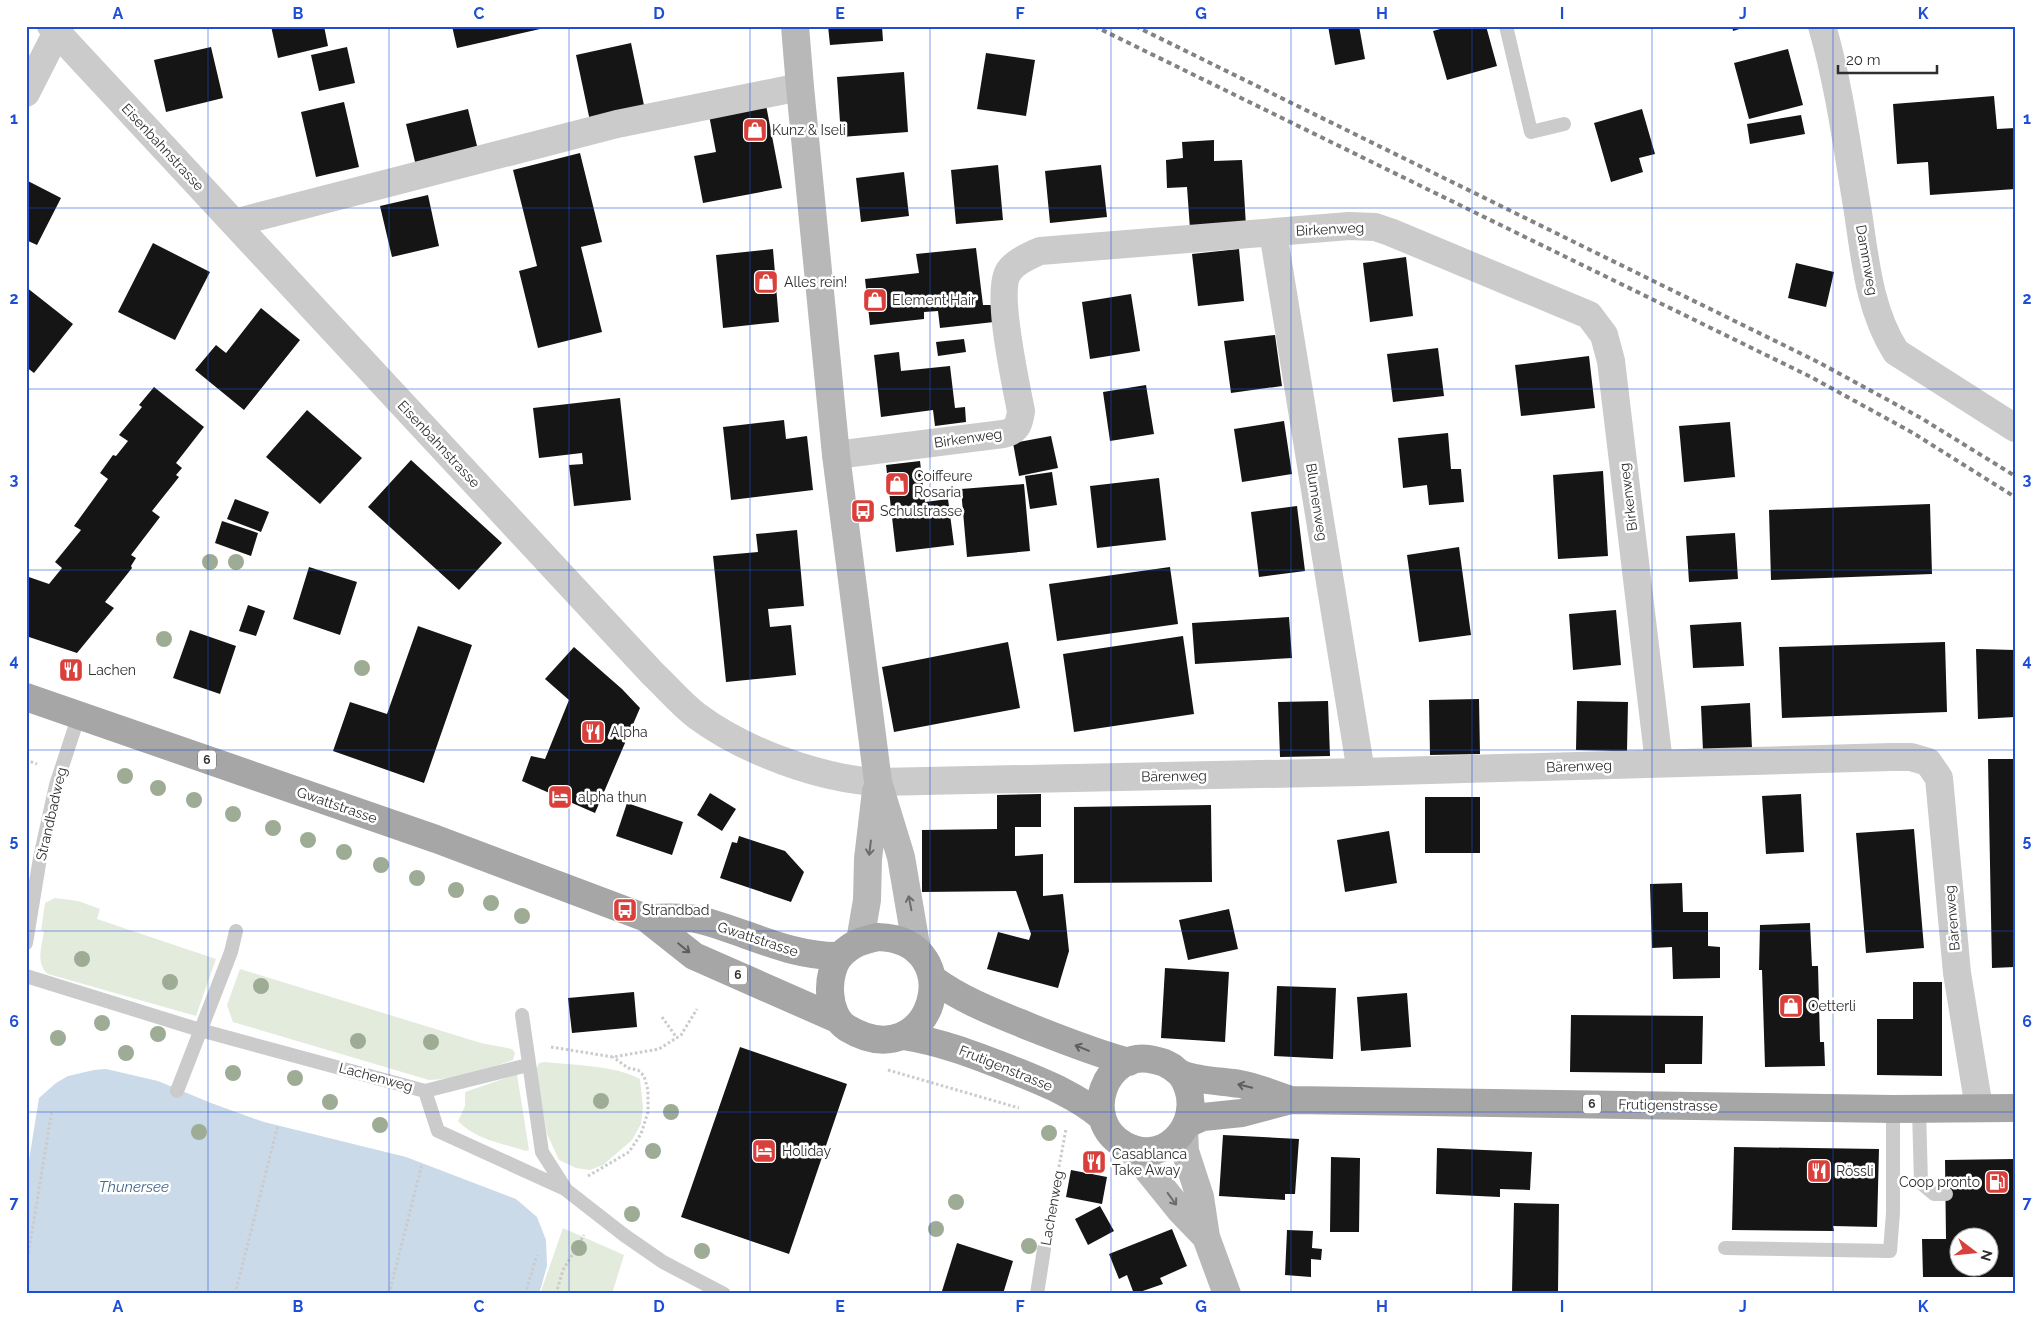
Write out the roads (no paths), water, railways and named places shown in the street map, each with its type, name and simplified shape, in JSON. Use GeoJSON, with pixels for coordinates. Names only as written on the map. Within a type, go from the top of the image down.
{"type":"FeatureCollection","features":[{"type":"Feature","properties":{"kind":"main road","name":"Gwattstrasse"},"geometry":{"type":"LineString","coordinates":[[26,697],[436,839],[646,918],[694,956],[847,1026]]}},
{"type":"Feature","properties":{"kind":"main road","name":"Gwattstrasse"},"geometry":{"type":"LineString","coordinates":[[646,918],[699,919],[782,948],[821,956],[850,949]]}},
{"type":"Feature","properties":{"kind":"main road"},"geometry":{"type":"LineString","coordinates":[[934,979],[930,1009],[919,1024],[903,1036],[886,1040],[847,1026],[833,1008],[831,985],[833,972],[850,949],[878,937],[900,939],[913,946],[926,963],[934,979],[958,996],[984,1009],[1091,1051],[1129,1062]]}},
{"type":"Feature","properties":{"kind":"main road","name":"Frutigenstrasse"},"geometry":{"type":"LineString","coordinates":[[903,1036],[953,1046],[1036,1080],[1072,1096],[1102,1120]]}},
{"type":"Feature","properties":{"kind":"main road"},"geometry":{"type":"LineString","coordinates":[[1150,1059],[1171,1066],[1180,1073],[1185,1080],[1191,1098],[1190,1116],[1186,1127],[1170,1144],[1160,1148],[1145,1150],[1130,1148],[1117,1141],[1102,1120],[1100,1104],[1102,1091],[1108,1078],[1117,1068],[1129,1062],[1150,1059]]}},
{"type":"Feature","properties":{"kind":"main road","name":"Frutigenstrasse"},"geometry":{"type":"LineString","coordinates":[[1180,1073],[1242,1084],[1291,1100]]}},
{"type":"Feature","properties":{"kind":"main road","name":"Frutigenstrasse"},"geometry":{"type":"LineString","coordinates":[[1186,1127],[1203,1117],[1242,1113],[1291,1100],[1906,1109],[2015,1108]]}},
{"type":"Feature","properties":{"kind":"street"},"geometry":{"type":"LineString","coordinates":[[796,26],[800,87],[836,455],[878,782],[901,857],[917,951]]}},
{"type":"Feature","properties":{"kind":"street","name":"Dammweg"},"geometry":{"type":"LineString","coordinates":[[1822,26],[1844,122],[1871,293],[1888,338],[1896,352],[2015,428]]}},
{"type":"Feature","properties":{"kind":"street"},"geometry":{"type":"LineString","coordinates":[[26,93],[56,28]]}},
{"type":"Feature","properties":{"kind":"street","name":"Eisenbahnstrasse"},"geometry":{"type":"LineString","coordinates":[[56,28],[234,223],[653,674],[697,716],[734,738],[785,762],[843,779],[878,782]]}},
{"type":"Feature","properties":{"kind":"street"},"geometry":{"type":"LineString","coordinates":[[234,223],[617,124],[800,87]]}},
{"type":"Feature","properties":{"kind":"street","name":"Birkenweg"},"geometry":{"type":"LineString","coordinates":[[836,455],[1014,432],[1019,423],[1021,411],[1005,317],[1003,292],[1008,272],[1023,258],[1040,251],[1349,226],[1375,227],[1390,232],[1588,315],[1604,336],[1612,361],[1659,763]]}},
{"type":"Feature","properties":{"kind":"street","name":"Blumenweg"},"geometry":{"type":"LineString","coordinates":[[1273,232],[1361,772]]}},
{"type":"Feature","properties":{"kind":"street","name":"Bärenweg"},"geometry":{"type":"LineString","coordinates":[[878,782],[1361,772],[1891,757],[1911,757],[1928,762],[1939,778],[1957,973],[1979,1108]]}},
{"type":"Feature","properties":{"kind":"street"},"geometry":{"type":"LineString","coordinates":[[850,949],[867,900],[868,859],[878,782]]}},
{"type":"Feature","properties":{"kind":"street"},"geometry":{"type":"LineString","coordinates":[[1186,1127],[1185,1151],[1200,1197],[1206,1237],[1228,1294]]}},
{"type":"Feature","properties":{"kind":"street"},"geometry":{"type":"LineString","coordinates":[[1130,1148],[1180,1210],[1206,1237]]}},
{"type":"Feature","properties":{"kind":"lane"},"geometry":{"type":"LineString","coordinates":[[1506,26],[1531,132],[1564,124]]}},
{"type":"Feature","properties":{"kind":"lane","name":"Strandbadweg"},"geometry":{"type":"LineString","coordinates":[[26,943],[40,858],[56,785],[79,716]]}},
{"type":"Feature","properties":{"kind":"lane"},"geometry":{"type":"LineString","coordinates":[[177,1091],[231,952],[236,932]]}},
{"type":"Feature","properties":{"kind":"lane","name":"Lachenweg"},"geometry":{"type":"LineString","coordinates":[[26,976],[200,1030],[425,1090],[438,1131],[565,1189],[624,1236],[663,1262],[724,1294]]}},
{"type":"Feature","properties":{"kind":"lane"},"geometry":{"type":"LineString","coordinates":[[522,1015],[542,1152],[565,1189]]}},
{"type":"Feature","properties":{"kind":"lane"},"geometry":{"type":"LineString","coordinates":[[425,1090],[528,1065]]}},
{"type":"Feature","properties":{"kind":"lane"},"geometry":{"type":"LineString","coordinates":[[1906,1109],[1921,1184],[1934,1194],[1946,1194]]}},
{"type":"Feature","properties":{"kind":"lane"},"geometry":{"type":"LineString","coordinates":[[1726,1248],[1890,1251],[1906,1109]]}},
{"type":"Feature","properties":{"kind":"lane","name":"Lachenweg"},"geometry":{"type":"LineString","coordinates":[[1037,1294],[1044,1249]]}},
{"type":"Feature","properties":{"kind":"water","name":"Thunersee"},"geometry":{"type":"Polygon","coordinates":[[[106,1069],[158,1081],[264,1122],[406,1157],[516,1199],[537,1217],[546,1240],[547,1266],[539,1294],[26,1294],[26,1179],[39,1098],[56,1083],[68,1076],[106,1069]]]}},
{"type":"Feature","properties":{"kind":"railway"},"geometry":{"type":"LineString","coordinates":[[1094,26],[1811,377],[1913,433],[2015,497]]}},
{"type":"Feature","properties":{"kind":"railway"},"geometry":{"type":"LineString","coordinates":[[1135,26],[1818,362],[1921,418],[2015,476]]}},
{"type":"Feature","properties":{"kind":"place","name":"Kunz & Iseli"},"geometry":{"type":"Point","coordinates":[755,130]}},
{"type":"Feature","properties":{"kind":"place","name":"Alles rein!"},"geometry":{"type":"Point","coordinates":[766,282]}},
{"type":"Feature","properties":{"kind":"place","name":"Element Hair"},"geometry":{"type":"Point","coordinates":[875,300]}},
{"type":"Feature","properties":{"kind":"place","name":"Coiffeure Rosaria"},"geometry":{"type":"Point","coordinates":[897,484]}},
{"type":"Feature","properties":{"kind":"place","name":"Schulstrasse"},"geometry":{"type":"Point","coordinates":[863,511]}},
{"type":"Feature","properties":{"kind":"place","name":"Lachen"},"geometry":{"type":"Point","coordinates":[71,670]}},
{"type":"Feature","properties":{"kind":"place","name":"Alpha"},"geometry":{"type":"Point","coordinates":[593,732]}},
{"type":"Feature","properties":{"kind":"place","name":"alpha thun"},"geometry":{"type":"Point","coordinates":[560,797]}},
{"type":"Feature","properties":{"kind":"place","name":"Strandbad"},"geometry":{"type":"Point","coordinates":[625,910]}},
{"type":"Feature","properties":{"kind":"place","name":"Oetterli"},"geometry":{"type":"Point","coordinates":[1791,1006]}},
{"type":"Feature","properties":{"kind":"place","name":"Holiday"},"geometry":{"type":"Point","coordinates":[764,1151]}},
{"type":"Feature","properties":{"kind":"place","name":"Casablanca Take Away"},"geometry":{"type":"Point","coordinates":[1094,1162]}},
{"type":"Feature","properties":{"kind":"place","name":"Rössli"},"geometry":{"type":"Point","coordinates":[1819,1171]}},
{"type":"Feature","properties":{"kind":"place","name":"Coop pronto"},"geometry":{"type":"Point","coordinates":[1997,1182]}}]}
